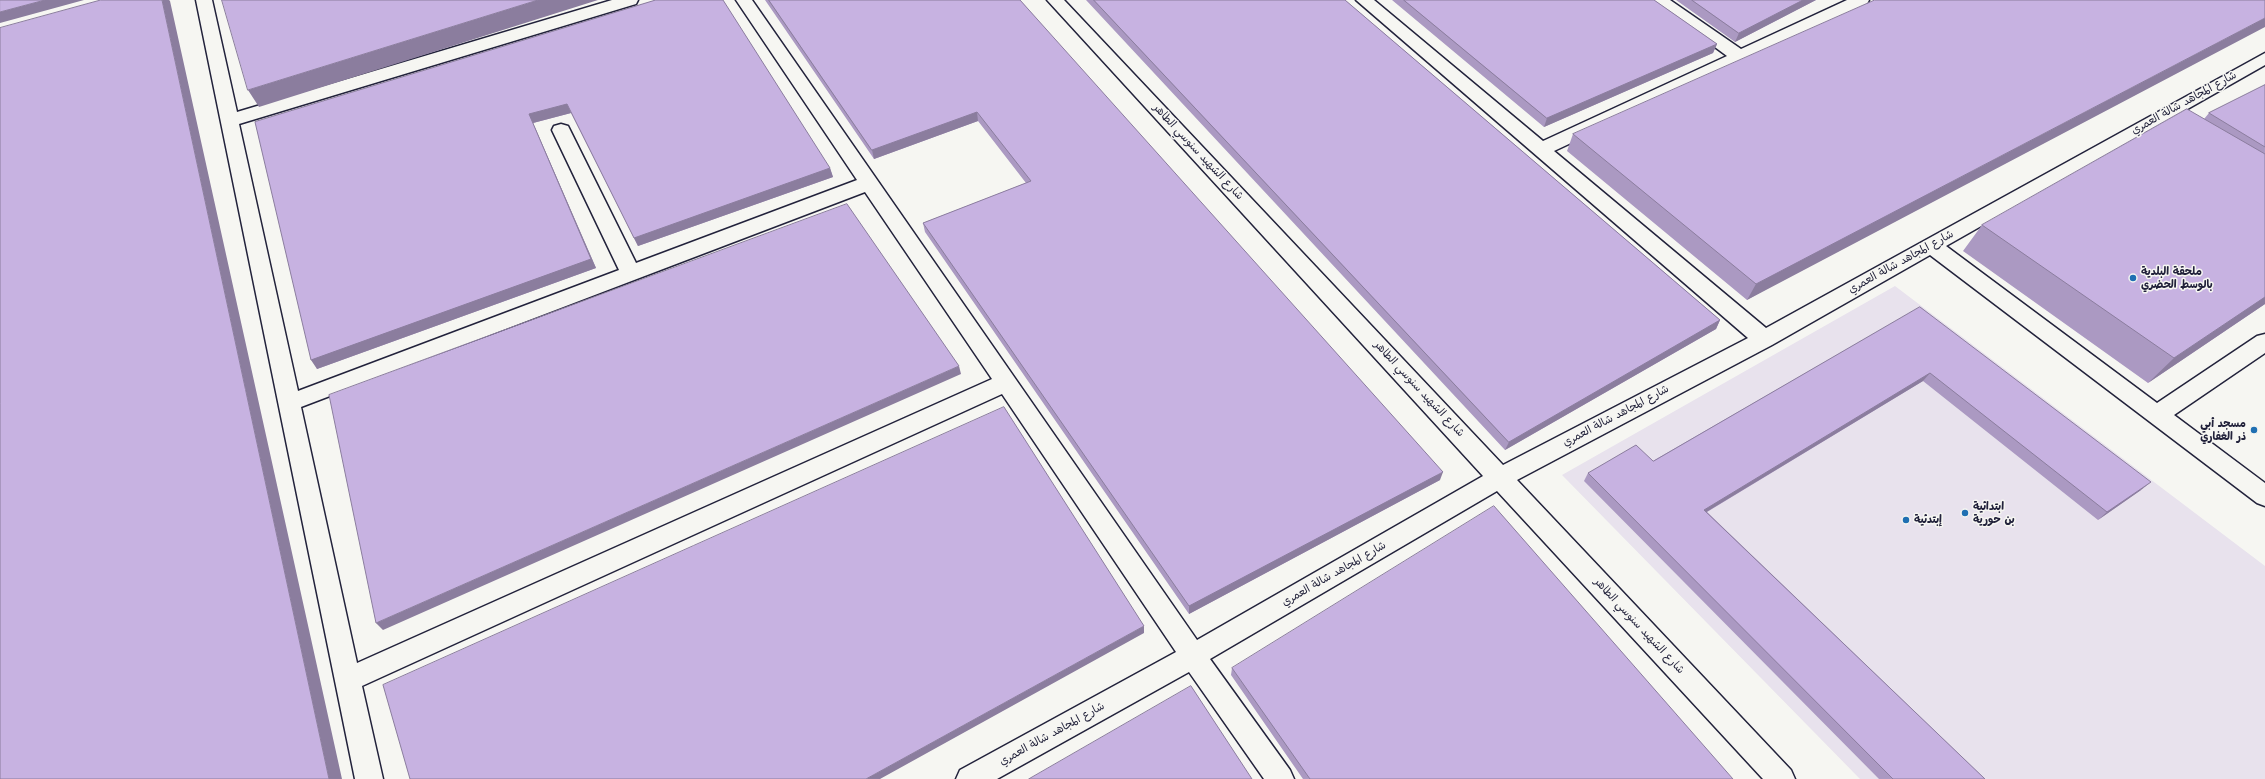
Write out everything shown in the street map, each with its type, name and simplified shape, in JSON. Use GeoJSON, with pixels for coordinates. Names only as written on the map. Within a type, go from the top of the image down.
{"type":"FeatureCollection","features":[{"type":"Feature","properties":{"kind":"street"},"geometry":{"type":"LineString","coordinates":[[204,0],[369,779]]}},
{"type":"Feature","properties":{"kind":"street"},"geometry":{"type":"LineString","coordinates":[[229,121],[630,0]]}},
{"type":"Feature","properties":{"kind":"street"},"geometry":{"type":"LineString","coordinates":[[744,0],[1193,656],[1280,779]]}},
{"type":"Feature","properties":{"kind":"street","name":"شارع الشهيد سنوسي الطاهر"},"geometry":{"type":"LineString","coordinates":[[1055,0],[1781,779]]}},
{"type":"Feature","properties":{"kind":"street"},"geometry":{"type":"LineString","coordinates":[[1364,0],[1764,339]]}},
{"type":"Feature","properties":{"kind":"street"},"geometry":{"type":"LineString","coordinates":[[1659,0],[1740,57]]}},
{"type":"Feature","properties":{"kind":"street"},"geometry":{"type":"LineString","coordinates":[[1540,150],[1861,0]]}},
{"type":"Feature","properties":{"kind":"street","name":"شارع المجاهد شالة العمري"},"geometry":{"type":"LineString","coordinates":[[970,779],[1193,656],[1501,477],[1764,339],[2265,58]]}},
{"type":"Feature","properties":{"kind":"street"},"geometry":{"type":"LineString","coordinates":[[2164,114],[2184,127]]}},
{"type":"Feature","properties":{"kind":"street"},"geometry":{"type":"LineString","coordinates":[[561,130],[631,273]]}},
{"type":"Feature","properties":{"kind":"street"},"geometry":{"type":"LineString","coordinates":[[289,402],[869,183]]}},
{"type":"Feature","properties":{"kind":"street"},"geometry":{"type":"LineString","coordinates":[[1930,245],[2265,496]]}},
{"type":"Feature","properties":{"kind":"street"},"geometry":{"type":"LineString","coordinates":[[2157,415],[2265,342]]}},
{"type":"Feature","properties":{"kind":"street"},"geometry":{"type":"LineString","coordinates":[[348,680],[1006,383]]}},
{"type":"Feature","properties":{"kind":"shaded area","name":"إبتدئية"},"geometry":{"type":"Polygon","coordinates":[[[1895,286],[2265,566],[2265,779],[1860,779],[1562,475],[1895,286]]]}},
{"type":"Feature","properties":{"kind":"building"},"geometry":{"type":"Polygon","coordinates":[[[0,0],[45,0],[0,12],[0,0]]]}},
{"type":"Feature","properties":{"kind":"building"},"geometry":{"type":"Polygon","coordinates":[[[101,0],[162,0],[329,779],[0,779],[0,28],[101,0]]]}},
{"type":"Feature","properties":{"kind":"building"},"geometry":{"type":"Polygon","coordinates":[[[222,0],[538,0],[248,90],[222,0]]]}},
{"type":"Feature","properties":{"kind":"building"},"geometry":{"type":"Polygon","coordinates":[[[656,0],[723,0],[830,168],[634,238],[567,104],[529,114],[591,259],[311,360],[255,122],[656,0]]]}},
{"type":"Feature","properties":{"kind":"building"},"geometry":{"type":"Polygon","coordinates":[[[769,0],[1020,0],[1443,472],[1189,606],[923,223],[1031,181],[977,112],[872,150],[769,0]]]}},
{"type":"Feature","properties":{"kind":"building"},"geometry":{"type":"Polygon","coordinates":[[[1094,0],[1345,0],[1720,320],[1509,442],[1094,0]]]}},
{"type":"Feature","properties":{"kind":"building"},"geometry":{"type":"Polygon","coordinates":[[[1404,0],[1654,0],[1717,44],[1547,118],[1404,0]]]}},
{"type":"Feature","properties":{"kind":"building"},"geometry":{"type":"Polygon","coordinates":[[[1692,0],[1803,0],[1739,33],[1692,0]]]}},
{"type":"Feature","properties":{"kind":"building"},"geometry":{"type":"Polygon","coordinates":[[[1875,0],[2265,0],[2265,18],[1756,284],[1573,134],[1875,0]]]}},
{"type":"Feature","properties":{"kind":"building"},"geometry":{"type":"Polygon","coordinates":[[[2265,85],[2265,147],[2209,113],[2265,85]]]}},
{"type":"Feature","properties":{"kind":"building","name":"ملحقة البلدية بالوسط الحضري"},"geometry":{"type":"Polygon","coordinates":[[[2187,109],[2265,154],[2265,297],[2174,358],[1982,225],[2187,109]]]}},
{"type":"Feature","properties":{"kind":"building"},"geometry":{"type":"Polygon","coordinates":[[[847,204],[959,366],[376,623],[329,395],[847,204]]]}},
{"type":"Feature","properties":{"kind":"building"},"geometry":{"type":"Polygon","coordinates":[[[1920,307],[2151,482],[2107,512],[1930,373],[1704,510],[1985,779],[1893,779],[1588,473],[1636,445],[1653,461],[1920,307]]]}},
{"type":"Feature","properties":{"kind":"building"},"geometry":{"type":"Polygon","coordinates":[[[1004,407],[1144,626],[866,779],[410,779],[383,685],[1004,407]]]}},
{"type":"Feature","properties":{"kind":"building"},"geometry":{"type":"Polygon","coordinates":[[[1494,506],[1733,779],[1310,779],[1232,668],[1494,506]]]}},
{"type":"Feature","properties":{"kind":"building"},"geometry":{"type":"Polygon","coordinates":[[[1191,686],[1252,779],[1029,779],[1191,686]]]}},
{"type":"Feature","properties":{"kind":"place","name":"ملحقة البلدية بالوسط الحضري"},"geometry":{"type":"Point","coordinates":[2133,278]}},
{"type":"Feature","properties":{"kind":"place","name":"مسجد أبي ذر الغفاري"},"geometry":{"type":"Point","coordinates":[2254,430]}},
{"type":"Feature","properties":{"kind":"place","name":"ابتدائية بن حورية"},"geometry":{"type":"Point","coordinates":[1965,513]}},
{"type":"Feature","properties":{"kind":"place","name":"إبتدئية"},"geometry":{"type":"Point","coordinates":[1906,520]}}]}
